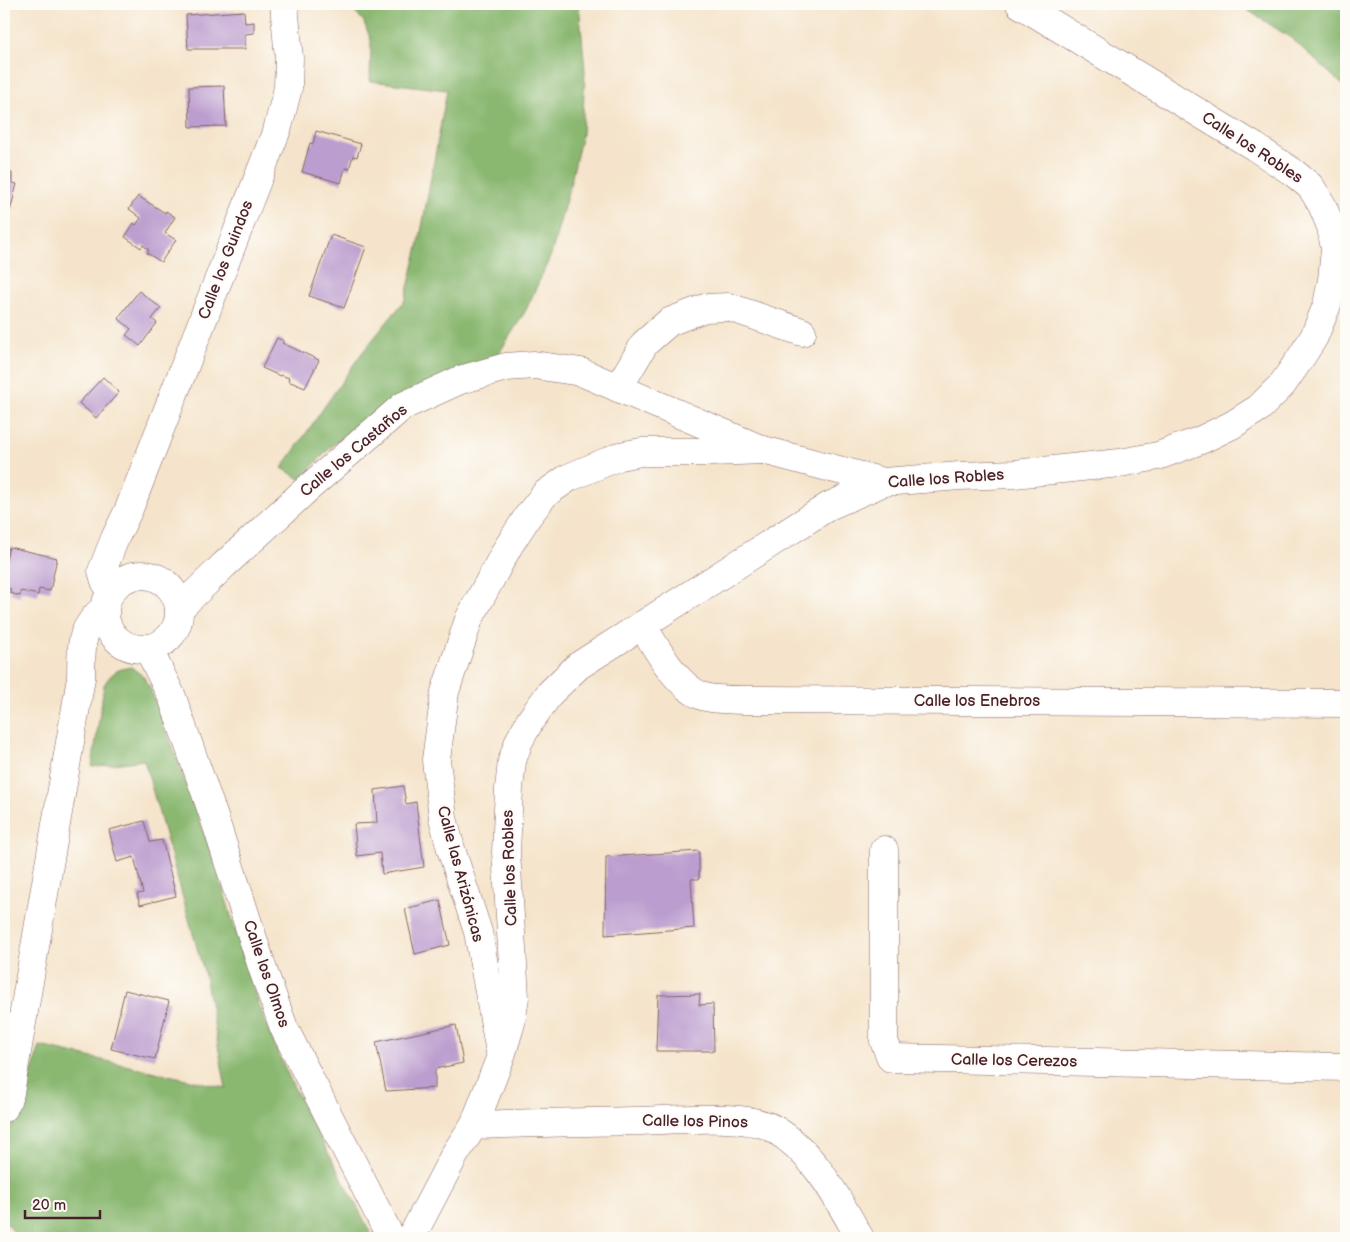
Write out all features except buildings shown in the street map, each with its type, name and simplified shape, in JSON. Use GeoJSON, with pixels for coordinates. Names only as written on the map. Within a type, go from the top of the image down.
{"type":"FeatureCollection","features":[{"type":"Feature","properties":{"kind":"street","name":"Calle los Guindos"},"geometry":{"type":"LineString","coordinates":[[106,590],[116,538],[278,127],[288,88],[289,58],[284,4]]}},
{"type":"Feature","properties":{"kind":"street","name":"Calle los Robles"},"geometry":{"type":"LineString","coordinates":[[411,1238],[455,1154],[474,1125],[501,1056],[511,1023],[515,997],[506,852],[512,761],[530,721],[561,682],[578,666],[829,506],[884,482],[1014,474],[1120,463],[1158,456],[1201,440],[1232,425],[1259,408],[1282,386],[1314,337],[1327,305],[1335,249],[1331,227],[1322,205],[1311,187],[1294,173],[1255,147],[1020,4]]}},
{"type":"Feature","properties":{"kind":"street"},"geometry":{"type":"LineString","coordinates":[[618,388],[645,343],[668,322],[705,308],[729,308],[802,332]]}},
{"type":"Feature","properties":{"kind":"street","name":"Calle los Castaños"},"geometry":{"type":"LineString","coordinates":[[175,608],[190,581],[224,565],[403,406],[460,380],[506,366],[534,365],[581,372],[763,450],[884,482]]}},
{"type":"Feature","properties":{"kind":"street","name":"Calle las Arizónicas"},"geometry":{"type":"LineString","coordinates":[[501,1056],[478,932],[451,850],[444,818],[436,760],[445,692],[469,619],[508,546],[528,516],[545,494],[568,478],[620,456],[642,452],[763,450]]}},
{"type":"Feature","properties":{"kind":"street","name":"Calle los Guindos"},"geometry":{"type":"LineString","coordinates":[[129,509],[128,541],[131,554],[144,575]]}},
{"type":"Feature","properties":{"kind":"street"},"geometry":{"type":"LineString","coordinates":[[4,1108],[10,1093],[81,678],[82,644],[93,592],[106,590],[131,576],[144,575],[158,578],[175,608],[169,637],[160,644],[110,649],[81,678]]}},
{"type":"Feature","properties":{"kind":"street"},"geometry":{"type":"LineString","coordinates":[[86,628],[96,615],[106,590]]}},
{"type":"Feature","properties":{"kind":"street"},"geometry":{"type":"LineString","coordinates":[[106,590],[106,622],[114,636],[137,646]]}},
{"type":"Feature","properties":{"kind":"street","name":"Calle los Olmos"},"geometry":{"type":"LineString","coordinates":[[172,697],[175,608]]}},
{"type":"Feature","properties":{"kind":"street","name":"Calle los Enebros"},"geometry":{"type":"LineString","coordinates":[[642,625],[667,664],[684,684],[702,696],[767,700],[1346,702]]}},
{"type":"Feature","properties":{"kind":"street","name":"Calle los Olmos"},"geometry":{"type":"LineString","coordinates":[[137,646],[172,697],[284,1028],[391,1238]]}},
{"type":"Feature","properties":{"kind":"street","name":"Calle los Cerezos"},"geometry":{"type":"LineString","coordinates":[[884,850],[884,1041],[891,1058],[1346,1067]]}},
{"type":"Feature","properties":{"kind":"street","name":"Calle los Pinos"},"geometry":{"type":"LineString","coordinates":[[474,1125],[704,1119],[746,1120],[772,1128],[794,1143],[813,1162],[860,1238]]}},
{"type":"Feature","properties":{"kind":"green space"},"geometry":{"type":"Polygon","coordinates":[[[345,4],[579,4],[585,71],[582,134],[551,255],[526,310],[498,355],[375,412],[335,443],[300,479],[282,468],[361,354],[405,300],[420,238],[447,90],[370,81],[371,40],[363,20],[345,4]]]}},
{"type":"Feature","properties":{"kind":"green space"},"geometry":{"type":"Polygon","coordinates":[[[1238,4],[1346,4],[1346,88],[1291,38],[1238,4]]]}},
{"type":"Feature","properties":{"kind":"green space"},"geometry":{"type":"Polygon","coordinates":[[[131,667],[143,676],[149,686],[178,761],[215,863],[251,981],[282,1062],[373,1238],[18,1238],[4,1219],[4,1140],[23,1101],[40,1046],[226,1088],[205,976],[144,760],[92,767],[104,685],[115,672],[131,667]]]}}]}
